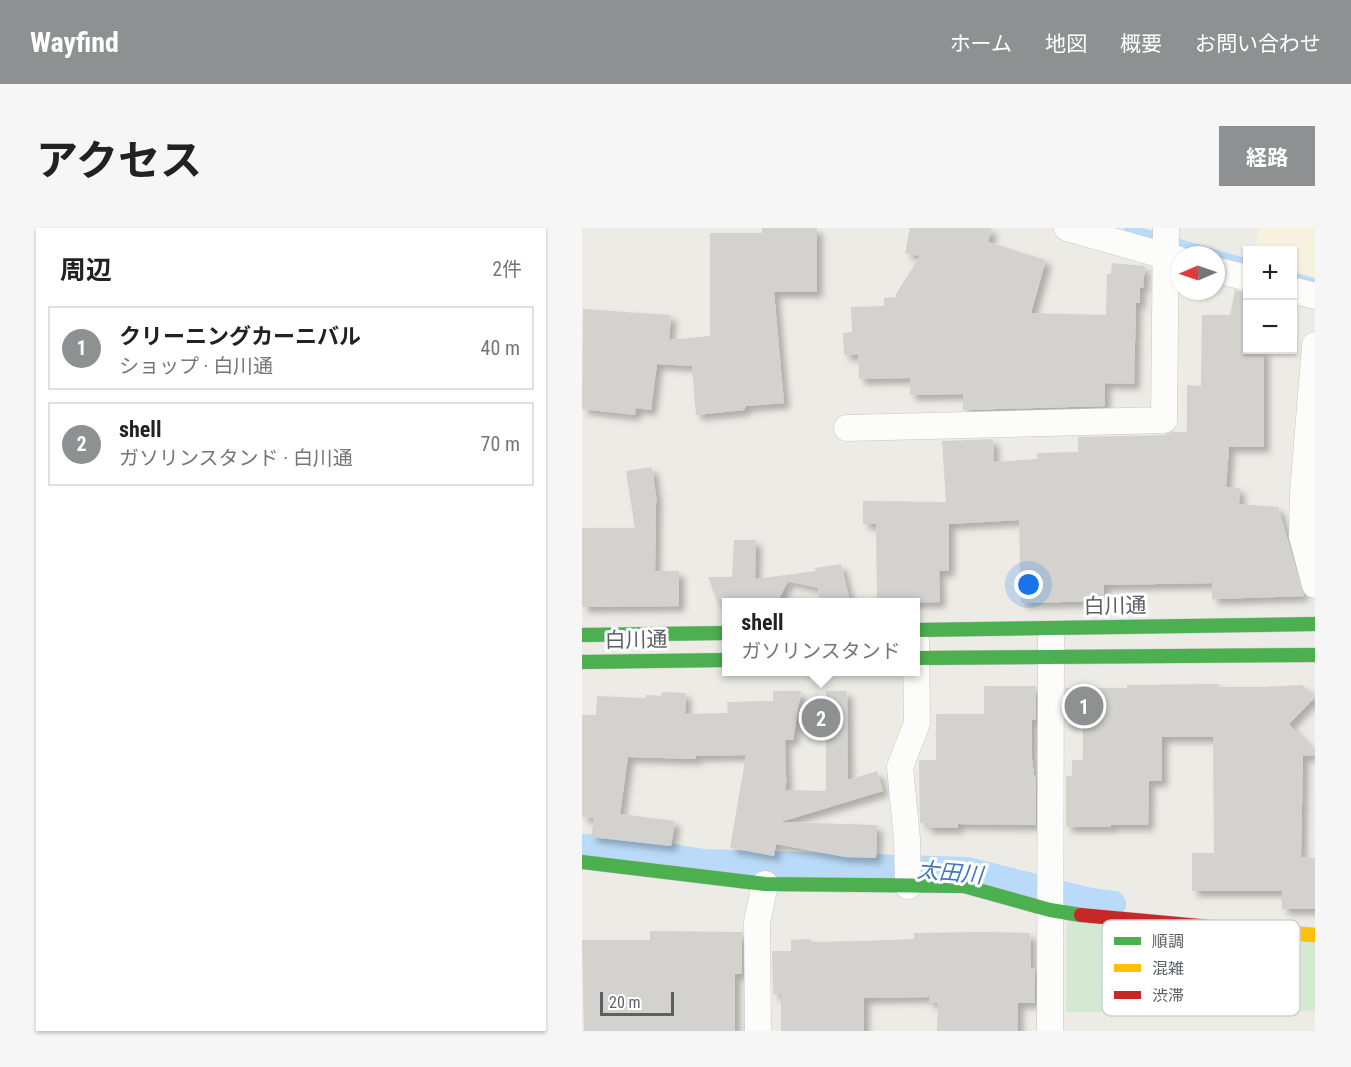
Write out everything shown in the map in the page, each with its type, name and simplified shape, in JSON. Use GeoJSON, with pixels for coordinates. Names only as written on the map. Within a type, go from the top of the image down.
{"type":"FeatureCollection","features":[{"type":"Feature","properties":{"kind":"street"},"geometry":{"type":"LineString","coordinates":[[1067,228],[1171,257]]}},
{"type":"Feature","properties":{"kind":"street"},"geometry":{"type":"LineString","coordinates":[[1166,228],[1171,249]]}},
{"type":"Feature","properties":{"kind":"street"},"geometry":{"type":"LineString","coordinates":[[1225,272],[1243,277]]}},
{"type":"Feature","properties":{"kind":"street"},"geometry":{"type":"LineString","coordinates":[[1297,291],[1315,296]]}},
{"type":"Feature","properties":{"kind":"street"},"geometry":{"type":"LineString","coordinates":[[846,428],[1164,420],[1171,294]]}},
{"type":"Feature","properties":{"kind":"street"},"geometry":{"type":"LineString","coordinates":[[1315,345],[1303,493],[1302,536],[1315,585]]}},
{"type":"Feature","properties":{"kind":"street","name":"白川通"},"geometry":{"type":"LineString","coordinates":[[920,630],[1315,624]]}},
{"type":"Feature","properties":{"kind":"street"},"geometry":{"type":"LineString","coordinates":[[1050,1031],[1051,628]]}},
{"type":"Feature","properties":{"kind":"street","name":"白川通"},"geometry":{"type":"LineString","coordinates":[[582,635],[722,633]]}},
{"type":"Feature","properties":{"kind":"street"},"geometry":{"type":"LineString","coordinates":[[920,657],[1315,655]]}},
{"type":"Feature","properties":{"kind":"street","name":"白川通"},"geometry":{"type":"LineString","coordinates":[[582,662],[722,660]]}},
{"type":"Feature","properties":{"kind":"street"},"geometry":{"type":"LineString","coordinates":[[908,886],[907,839],[900,767],[917,723],[916,676]]}},
{"type":"Feature","properties":{"kind":"street"},"geometry":{"type":"LineString","coordinates":[[582,862],[765,884],[964,886],[1050,910],[1131,920]]}},
{"type":"Feature","properties":{"kind":"street"},"geometry":{"type":"LineString","coordinates":[[758,1031],[757,922],[765,884]]}},
{"type":"Feature","properties":{"kind":"street"},"geometry":{"type":"LineString","coordinates":[[1300,934],[1315,935]]}},
{"type":"Feature","properties":{"kind":"shaded area"},"geometry":{"type":"Polygon","coordinates":[[[1259,228],[1315,228],[1315,277],[1297,271],[1297,246],[1256,246],[1259,228]]]}},
{"type":"Feature","properties":{"kind":"green space"},"geometry":{"type":"Polygon","coordinates":[[[1067,919],[1102,922],[1102,1012],[1066,1012],[1067,919]]]}},
{"type":"Feature","properties":{"kind":"green space"},"geometry":{"type":"Polygon","coordinates":[[[1300,941],[1315,942],[1315,1011],[1300,1011],[1300,941]]]}},
{"type":"Feature","properties":{"kind":"building"},"geometry":{"type":"Polygon","coordinates":[[[762,228],[817,228],[817,292],[774,292],[784,403],[746,406],[744,410],[696,415],[692,366],[657,364],[651,410],[636,408],[635,415],[582,409],[583,309],[671,315],[669,340],[710,336],[710,233],[762,233],[762,228]]]}},
{"type":"Feature","properties":{"kind":"building"},"geometry":{"type":"Polygon","coordinates":[[[910,228],[992,228],[988,242],[1046,260],[1031,313],[1106,315],[1107,274],[1111,274],[1112,263],[1145,266],[1143,288],[1140,288],[1140,303],[1136,303],[1134,384],[1105,383],[1105,406],[963,410],[963,394],[910,395],[910,378],[859,379],[858,355],[844,355],[843,333],[852,332],[851,307],[884,306],[884,298],[896,297],[920,256],[905,253],[910,228]]]}},
{"type":"Feature","properties":{"kind":"building"},"geometry":{"type":"Polygon","coordinates":[[[1235,290],[1243,292],[1243,354],[1264,354],[1264,447],[1229,447],[1226,487],[1240,488],[1239,504],[1278,507],[1304,596],[1212,599],[1212,583],[1104,585],[1104,601],[1021,603],[1019,520],[949,524],[949,571],[939,571],[940,602],[920,602],[920,598],[877,598],[876,524],[863,524],[863,501],[946,502],[942,441],[993,439],[994,462],[1037,459],[1037,453],[1078,452],[1078,437],[1164,435],[1172,432],[1187,432],[1187,385],[1201,386],[1202,315],[1230,315],[1235,290]]]}},
{"type":"Feature","properties":{"kind":"building"},"geometry":{"type":"Polygon","coordinates":[[[652,467],[657,503],[655,571],[679,571],[679,606],[582,607],[582,528],[635,528],[626,471],[652,467]]]}},
{"type":"Feature","properties":{"kind":"building"},"geometry":{"type":"Polygon","coordinates":[[[734,540],[756,540],[755,579],[816,571],[815,568],[841,564],[849,598],[819,598],[818,588],[788,581],[780,598],[722,598],[722,603],[718,603],[708,577],[732,577],[734,540]]]}},
{"type":"Feature","properties":{"kind":"building"},"geometry":{"type":"Polygon","coordinates":[[[1219,684],[1219,687],[1302,685],[1315,697],[1289,724],[1315,753],[1315,755],[1303,756],[1301,857],[1315,858],[1315,909],[1282,909],[1282,891],[1192,891],[1192,853],[1214,853],[1213,737],[1162,737],[1162,781],[1149,781],[1148,825],[1067,827],[1066,825],[1066,776],[1072,776],[1072,760],[1083,760],[1083,721],[1066,721],[1066,688],[1219,684]]]}},
{"type":"Feature","properties":{"kind":"building"},"geometry":{"type":"Polygon","coordinates":[[[984,686],[1036,686],[1036,720],[1032,720],[1032,759],[1036,776],[1036,825],[958,824],[958,828],[927,828],[927,823],[920,823],[919,760],[936,760],[936,714],[984,714],[984,686]]]}},
{"type":"Feature","properties":{"kind":"building"},"geometry":{"type":"Polygon","coordinates":[[[773,691],[801,691],[793,740],[785,740],[787,777],[785,790],[826,791],[826,691],[847,691],[848,780],[877,771],[883,791],[780,822],[877,825],[876,858],[845,857],[776,844],[774,856],[730,848],[746,755],[696,756],[696,759],[628,757],[620,814],[675,821],[671,846],[591,837],[594,818],[582,817],[582,715],[596,715],[597,696],[646,698],[646,695],[661,696],[662,692],[686,693],[685,714],[728,713],[727,702],[773,701],[773,691]]]}},
{"type":"Feature","properties":{"kind":"building"},"geometry":{"type":"Polygon","coordinates":[[[650,931],[742,932],[742,974],[735,974],[735,1031],[584,1031],[582,940],[650,940],[650,931]]]}},
{"type":"Feature","properties":{"kind":"building"},"geometry":{"type":"Polygon","coordinates":[[[914,933],[1030,933],[1031,968],[1035,968],[1035,1003],[1018,1003],[1018,1031],[937,1031],[938,1003],[929,1003],[929,997],[864,998],[864,1031],[781,1031],[781,994],[773,994],[772,951],[791,951],[791,940],[811,939],[811,942],[914,939],[914,933]]]}},
{"type":"Feature","properties":{"kind":"waterway"},"geometry":{"type":"LineString","coordinates":[[1128,228],[1243,262]]}},
{"type":"Feature","properties":{"kind":"waterway"},"geometry":{"type":"LineString","coordinates":[[1297,278],[1315,283]]}},
{"type":"Feature","properties":{"kind":"waterway","name":"太田川"},"geometry":{"type":"LineString","coordinates":[[582,847],[612,847],[704,862],[968,870],[1091,901],[1113,904]]}},
{"type":"Feature","properties":{"kind":"traffic: fast"},"geometry":{"type":"LineString","coordinates":[[920,630],[1315,624]]}},
{"type":"Feature","properties":{"kind":"traffic: fast"},"geometry":{"type":"LineString","coordinates":[[582,635],[722,633]]}},
{"type":"Feature","properties":{"kind":"traffic: fast"},"geometry":{"type":"LineString","coordinates":[[920,658],[1315,655]]}},
{"type":"Feature","properties":{"kind":"traffic: fast"},"geometry":{"type":"LineString","coordinates":[[582,662],[722,660]]}},
{"type":"Feature","properties":{"kind":"traffic: fast"},"geometry":{"type":"LineString","coordinates":[[582,862],[765,884],[964,886],[1050,910],[1081,915]]}},
{"type":"Feature","properties":{"kind":"traffic: slow"},"geometry":{"type":"LineString","coordinates":[[1300,934],[1315,935]]}},
{"type":"Feature","properties":{"kind":"traffic: jam"},"geometry":{"type":"LineString","coordinates":[[1081,915],[1135,920]]}},
{"type":"Feature","properties":{"kind":"place","name":"クリーニングカーニバル"},"geometry":{"type":"Point","coordinates":[1084,706]}},
{"type":"Feature","properties":{"kind":"place","name":"shell"},"geometry":{"type":"Point","coordinates":[821,718]}}]}
